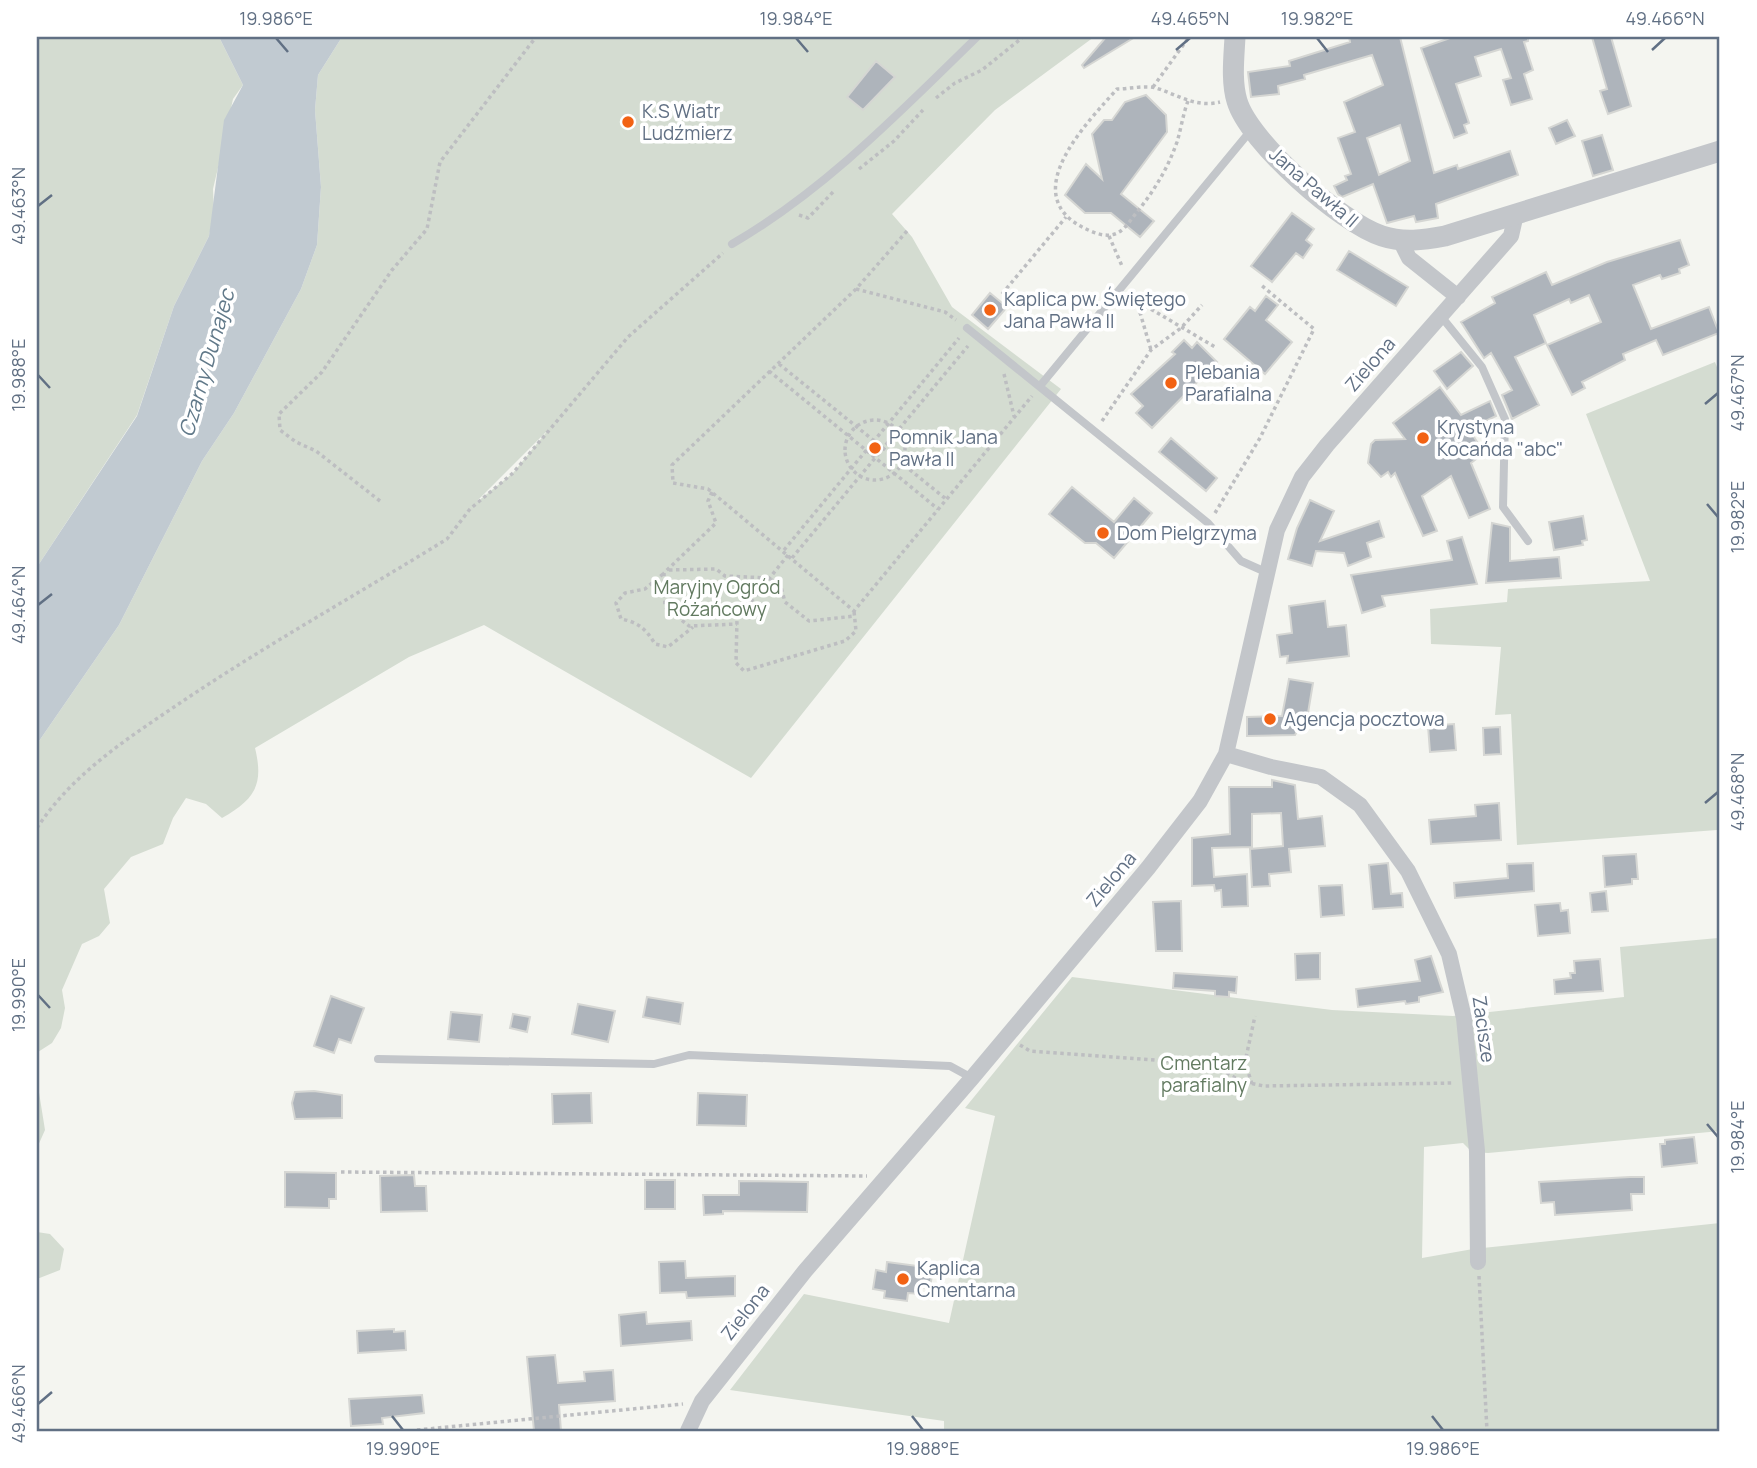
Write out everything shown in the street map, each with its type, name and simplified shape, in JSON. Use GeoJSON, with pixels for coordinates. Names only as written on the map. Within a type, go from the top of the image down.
{"type":"FeatureCollection","features":[{"type":"Feature","properties":{"kind":"street","name":"Jana Pawła II"},"geometry":{"type":"LineString","coordinates":[[1235,37],[1236,99],[1252,128],[1272,153],[1341,215],[1363,229],[1400,240],[1445,236],[1720,151]]}},
{"type":"Feature","properties":{"kind":"street","name":"Zielona"},"geometry":{"type":"LineString","coordinates":[[688,1431],[702,1401],[804,1271],[972,1078],[1170,840],[1200,800],[1226,754],[1278,530],[1302,477],[1511,236],[1516,214]]}},
{"type":"Feature","properties":{"kind":"street"},"geometry":{"type":"LineString","coordinates":[[1400,240],[1409,258],[1458,296]]}},
{"type":"Feature","properties":{"kind":"street","name":"Zacisze"},"geometry":{"type":"LineString","coordinates":[[1226,754],[1321,777],[1360,805],[1408,871],[1448,954],[1464,1018],[1477,1151],[1478,1262]]}},
{"type":"Feature","properties":{"kind":"lane"},"geometry":{"type":"LineString","coordinates":[[732,244],[789,208],[887,125],[976,37]]}},
{"type":"Feature","properties":{"kind":"lane"},"geometry":{"type":"LineString","coordinates":[[1041,386],[1252,128]]}},
{"type":"Feature","properties":{"kind":"lane"},"geometry":{"type":"LineString","coordinates":[[1440,315],[1482,367],[1505,419],[1503,507],[1528,541]]}},
{"type":"Feature","properties":{"kind":"lane"},"geometry":{"type":"LineString","coordinates":[[967,328],[1000,358],[1041,386],[1208,523],[1241,561],[1268,573]]}},
{"type":"Feature","properties":{"kind":"lane"},"geometry":{"type":"LineString","coordinates":[[378,1059],[654,1064],[689,1055],[950,1066],[972,1078]]}},
{"type":"Feature","properties":{"kind":"path"},"geometry":{"type":"LineString","coordinates":[[380,500],[316,451],[296,442],[280,430],[279,414],[322,372],[392,270],[427,229],[440,162],[536,37]]}},
{"type":"Feature","properties":{"kind":"path"},"geometry":{"type":"LineString","coordinates":[[857,171],[894,141],[932,101],[955,83],[982,70],[1023,37]]}},
{"type":"Feature","properties":{"kind":"path"},"geometry":{"type":"LineString","coordinates":[[1153,87],[1189,37]]}},
{"type":"Feature","properties":{"kind":"path"},"geometry":{"type":"LineString","coordinates":[[1188,101],[1177,142],[1154,191],[1120,232],[1109,236],[1093,233],[1066,217],[1056,202],[1059,162],[1117,89],[1153,87],[1188,101],[1208,105],[1236,99]]}},
{"type":"Feature","properties":{"kind":"path"},"geometry":{"type":"LineString","coordinates":[[789,208],[808,218],[839,186]]}},
{"type":"Feature","properties":{"kind":"path"},"geometry":{"type":"LineString","coordinates":[[1002,294],[1066,217]]}},
{"type":"Feature","properties":{"kind":"path"},"geometry":{"type":"LineString","coordinates":[[855,614],[712,492],[673,483],[671,465],[856,289],[908,231]]}},
{"type":"Feature","properties":{"kind":"path"},"geometry":{"type":"LineString","coordinates":[[37,828],[48,810],[110,750],[219,677],[447,539],[470,509],[513,473],[628,337],[732,244]]}},
{"type":"Feature","properties":{"kind":"path"},"geometry":{"type":"LineString","coordinates":[[1208,523],[1260,439],[1314,329],[1261,285]]}},
{"type":"Feature","properties":{"kind":"path"},"geometry":{"type":"LineString","coordinates":[[783,551],[967,328],[945,312],[856,289]]}},
{"type":"Feature","properties":{"kind":"path"},"geometry":{"type":"LineString","coordinates":[[1139,302],[1215,347]]}},
{"type":"Feature","properties":{"kind":"path"},"geometry":{"type":"LineString","coordinates":[[1096,430],[1146,356],[1181,328],[1202,305]]}},
{"type":"Feature","properties":{"kind":"path"},"geometry":{"type":"LineString","coordinates":[[976,336],[737,619],[736,663],[744,671],[845,641],[856,631],[855,614],[946,499],[1041,386]]}},
{"type":"Feature","properties":{"kind":"path"},"geometry":{"type":"LineString","coordinates":[[1000,358],[1014,416]]}},
{"type":"Feature","properties":{"kind":"path"},"geometry":{"type":"LineString","coordinates":[[778,363],[946,499]]}},
{"type":"Feature","properties":{"kind":"path"},"geometry":{"type":"LineString","coordinates":[[769,371],[938,509]]}},
{"type":"Feature","properties":{"kind":"path"},"geometry":{"type":"LineString","coordinates":[[872,419],[888,422],[898,430],[905,446],[902,463],[894,473],[877,480],[860,476],[851,468],[845,452],[848,435],[856,426],[872,419]]}},
{"type":"Feature","properties":{"kind":"path"},"geometry":{"type":"LineString","coordinates":[[695,625],[668,647],[655,644],[647,630],[633,621],[621,619],[616,603],[625,593],[645,589],[716,523],[708,501],[712,492]]}},
{"type":"Feature","properties":{"kind":"path"},"geometry":{"type":"LineString","coordinates":[[666,572],[716,569],[725,576],[769,578],[781,587],[785,602],[809,621],[855,614]]}},
{"type":"Feature","properties":{"kind":"path"},"geometry":{"type":"LineString","coordinates":[[666,572],[665,607],[689,626],[737,624]]}},
{"type":"Feature","properties":{"kind":"path"},"geometry":{"type":"LineString","coordinates":[[1252,1084],[1245,1062],[1255,1016]]}},
{"type":"Feature","properties":{"kind":"path"},"geometry":{"type":"LineString","coordinates":[[1019,1044],[1030,1051],[1184,1063],[1224,1070],[1240,1081],[1264,1086],[1460,1083]]}},
{"type":"Feature","properties":{"kind":"path"},"geometry":{"type":"LineString","coordinates":[[341,1172],[889,1176]]}},
{"type":"Feature","properties":{"kind":"path"},"geometry":{"type":"LineString","coordinates":[[1478,1262],[1487,1431]]}},
{"type":"Feature","properties":{"kind":"path"},"geometry":{"type":"LineString","coordinates":[[416,1430],[658,1409],[702,1401]]}},
{"type":"Feature","properties":{"kind":"green space"},"geometry":{"type":"Polygon","coordinates":[[[37,37],[219,37],[243,85],[233,99],[213,189],[214,213],[209,236],[174,306],[137,415],[37,567],[37,37]]]}},
{"type":"Feature","properties":{"kind":"green space","name":"Maryjny Ogród Różańcowy"},"geometry":{"type":"Polygon","coordinates":[[[342,37],[1094,37],[995,110],[892,214],[912,237],[952,307],[1061,389],[751,778],[484,625],[409,657],[255,748],[258,772],[254,790],[242,804],[222,818],[206,804],[186,798],[173,818],[163,844],[131,857],[104,889],[110,923],[99,936],[82,944],[62,990],[65,1008],[61,1028],[52,1043],[38,1052],[37,1056],[37,744],[119,625],[202,461],[234,413],[301,289],[317,245],[321,187],[315,110],[318,75],[342,37]],[[549,429],[477,502],[513,473],[549,429]]]}},
{"type":"Feature","properties":{"kind":"green space","name":"Cmentarz parafialny"},"geometry":{"type":"Polygon","coordinates":[[[1715,362],[1720,375],[1720,1131],[1488,1153],[1472,1152],[1463,1143],[1424,1147],[1422,1258],[1473,1249],[1720,1223],[1720,1431],[944,1431],[944,1421],[730,1390],[804,1294],[949,1323],[995,1116],[965,1108],[1072,977],[1332,1010],[1453,1016],[1624,997],[1620,947],[1718,938],[1717,830],[1517,845],[1511,714],[1495,715],[1501,647],[1431,644],[1430,609],[1507,602],[1508,589],[1650,581],[1586,414],[1715,362]]]}},
{"type":"Feature","properties":{"kind":"green space"},"geometry":{"type":"Polygon","coordinates":[[[37,1080],[45,1130],[37,1148],[37,1080]]]}},
{"type":"Feature","properties":{"kind":"green space"},"geometry":{"type":"Polygon","coordinates":[[[37,1232],[50,1234],[64,1249],[60,1270],[37,1279],[37,1232]]]}},
{"type":"Feature","properties":{"kind":"water","name":"Czarny Dunajec"},"geometry":{"type":"Polygon","coordinates":[[[219,37],[342,37],[318,75],[315,110],[321,187],[317,245],[301,289],[234,413],[202,461],[119,625],[37,744],[37,567],[137,416],[174,306],[209,236],[224,120],[243,85],[219,37]]]}},
{"type":"Feature","properties":{"kind":"building"},"geometry":{"type":"Polygon","coordinates":[[[1106,37],[1135,37],[1084,68],[1082,65],[1106,37]]]}},
{"type":"Feature","properties":{"kind":"building"},"geometry":{"type":"Polygon","coordinates":[[[1349,37],[1400,37],[1434,173],[1457,165],[1458,169],[1510,151],[1518,175],[1436,204],[1438,218],[1416,222],[1414,216],[1387,223],[1373,184],[1342,197],[1338,194],[1334,186],[1347,180],[1345,176],[1351,174],[1338,138],[1355,132],[1344,102],[1383,85],[1372,55],[1304,75],[1305,79],[1278,86],[1279,94],[1251,97],[1248,72],[1290,66],[1289,61],[1350,42],[1349,37]],[[1400,125],[1367,138],[1379,175],[1410,161],[1400,125]]]}},
{"type":"Feature","properties":{"kind":"building"},"geometry":{"type":"Polygon","coordinates":[[[1453,37],[1528,37],[1528,41],[1524,42],[1533,70],[1524,74],[1532,99],[1511,105],[1503,80],[1511,78],[1501,49],[1475,57],[1481,76],[1456,84],[1469,123],[1464,125],[1467,133],[1454,138],[1421,48],[1453,37]]]}},
{"type":"Feature","properties":{"kind":"building"},"geometry":{"type":"Polygon","coordinates":[[[1592,37],[1611,37],[1631,106],[1608,114],[1600,91],[1607,89],[1592,37]]]}},
{"type":"Feature","properties":{"kind":"building"},"geometry":{"type":"Polygon","coordinates":[[[876,61],[895,77],[863,110],[847,97],[876,61]]]}},
{"type":"Feature","properties":{"kind":"building"},"geometry":{"type":"Polygon","coordinates":[[[1146,95],[1166,115],[1167,132],[1121,194],[1154,221],[1140,237],[1111,213],[1085,213],[1065,195],[1086,164],[1102,179],[1092,134],[1104,120],[1112,120],[1125,102],[1146,95]]]}},
{"type":"Feature","properties":{"kind":"building"},"geometry":{"type":"Polygon","coordinates":[[[1567,120],[1575,136],[1556,144],[1549,128],[1567,120]]]}},
{"type":"Feature","properties":{"kind":"building"},"geometry":{"type":"Polygon","coordinates":[[[1602,135],[1613,170],[1593,176],[1582,141],[1602,135]]]}},
{"type":"Feature","properties":{"kind":"building"},"geometry":{"type":"Polygon","coordinates":[[[1292,213],[1314,229],[1306,240],[1312,245],[1303,258],[1296,253],[1272,282],[1251,266],[1292,213]]]}},
{"type":"Feature","properties":{"kind":"building"},"geometry":{"type":"Polygon","coordinates":[[[1680,240],[1689,265],[1679,269],[1680,273],[1662,279],[1660,275],[1633,285],[1651,329],[1709,307],[1719,333],[1663,355],[1656,340],[1623,354],[1625,360],[1582,382],[1585,388],[1572,395],[1547,345],[1601,322],[1589,295],[1571,303],[1569,299],[1534,315],[1546,343],[1515,357],[1539,405],[1512,419],[1502,395],[1512,390],[1491,353],[1484,358],[1461,322],[1495,303],[1492,297],[1546,272],[1552,285],[1607,262],[1680,240]]]}},
{"type":"Feature","properties":{"kind":"building"},"geometry":{"type":"Polygon","coordinates":[[[1349,251],[1408,287],[1396,306],[1337,270],[1349,251]]]}},
{"type":"Feature","properties":{"kind":"building","name":"Kaplica pw. Świętego Jana Pawła II"},"geometry":{"type":"Polygon","coordinates":[[[990,293],[1007,307],[988,329],[972,315],[990,293]]]}},
{"type":"Feature","properties":{"kind":"building"},"geometry":{"type":"Polygon","coordinates":[[[1266,296],[1278,305],[1266,320],[1292,342],[1265,374],[1224,339],[1250,307],[1255,311],[1266,296]]]}},
{"type":"Feature","properties":{"kind":"building","name":"Plebania Parafialna"},"geometry":{"type":"Polygon","coordinates":[[[1184,340],[1192,348],[1197,342],[1217,362],[1152,428],[1136,413],[1143,406],[1131,394],[1175,354],[1172,352],[1184,340]]]}},
{"type":"Feature","properties":{"kind":"building"},"geometry":{"type":"Polygon","coordinates":[[[1461,352],[1473,366],[1447,389],[1434,371],[1461,352]]]}},
{"type":"Feature","properties":{"kind":"building"},"geometry":{"type":"Polygon","coordinates":[[[1440,387],[1461,415],[1490,401],[1496,416],[1469,429],[1484,453],[1471,463],[1490,509],[1469,518],[1451,476],[1422,496],[1437,531],[1423,536],[1395,473],[1391,477],[1388,472],[1381,477],[1368,463],[1371,444],[1375,440],[1405,439],[1393,423],[1440,387]]]}},
{"type":"Feature","properties":{"kind":"building"},"geometry":{"type":"Polygon","coordinates":[[[1171,438],[1217,478],[1206,491],[1159,452],[1171,438]]]}},
{"type":"Feature","properties":{"kind":"building","name":"Dom Pielgrzyma"},"geometry":{"type":"Polygon","coordinates":[[[1072,487],[1114,522],[1134,498],[1152,513],[1114,558],[1096,543],[1085,543],[1049,514],[1072,487]]]}},
{"type":"Feature","properties":{"kind":"building"},"geometry":{"type":"Polygon","coordinates":[[[1310,500],[1334,511],[1320,541],[1379,521],[1384,537],[1367,543],[1371,557],[1348,566],[1344,553],[1316,551],[1312,566],[1288,559],[1297,528],[1310,500]]]}},
{"type":"Feature","properties":{"kind":"building"},"geometry":{"type":"Polygon","coordinates":[[[1583,516],[1587,540],[1582,541],[1583,545],[1554,550],[1549,522],[1583,516]]]}},
{"type":"Feature","properties":{"kind":"building"},"geometry":{"type":"Polygon","coordinates":[[[1492,523],[1510,527],[1510,561],[1559,557],[1561,578],[1486,583],[1492,523]]]}},
{"type":"Feature","properties":{"kind":"building"},"geometry":{"type":"Polygon","coordinates":[[[1462,537],[1477,584],[1382,596],[1385,606],[1362,613],[1351,575],[1452,560],[1447,541],[1462,537]]]}},
{"type":"Feature","properties":{"kind":"building"},"geometry":{"type":"Polygon","coordinates":[[[1325,601],[1328,627],[1346,625],[1349,656],[1287,663],[1288,656],[1280,657],[1277,635],[1292,633],[1289,606],[1325,601]]]}},
{"type":"Feature","properties":{"kind":"building"},"geometry":{"type":"Polygon","coordinates":[[[1289,679],[1313,683],[1306,725],[1301,724],[1295,735],[1247,736],[1247,717],[1282,716],[1289,679]]]}},
{"type":"Feature","properties":{"kind":"building"},"geometry":{"type":"Polygon","coordinates":[[[1454,724],[1456,750],[1430,752],[1428,726],[1454,724]]]}},
{"type":"Feature","properties":{"kind":"building"},"geometry":{"type":"Polygon","coordinates":[[[1500,727],[1501,754],[1484,755],[1483,728],[1500,727]]]}},
{"type":"Feature","properties":{"kind":"building"},"geometry":{"type":"Polygon","coordinates":[[[1272,780],[1295,785],[1298,819],[1322,816],[1325,846],[1289,849],[1291,872],[1269,874],[1270,886],[1252,887],[1250,849],[1283,846],[1281,813],[1252,814],[1252,847],[1212,848],[1214,877],[1247,874],[1248,906],[1222,907],[1221,890],[1215,891],[1214,885],[1192,886],[1192,838],[1230,834],[1229,787],[1272,787],[1272,780]]]}},
{"type":"Feature","properties":{"kind":"building"},"geometry":{"type":"Polygon","coordinates":[[[1499,803],[1501,840],[1431,844],[1429,820],[1476,816],[1475,805],[1499,803]]]}},
{"type":"Feature","properties":{"kind":"building"},"geometry":{"type":"Polygon","coordinates":[[[1636,854],[1638,879],[1632,879],[1632,884],[1605,887],[1603,856],[1636,854]]]}},
{"type":"Feature","properties":{"kind":"building"},"geometry":{"type":"Polygon","coordinates":[[[1388,863],[1391,894],[1402,893],[1403,907],[1373,909],[1369,865],[1388,863]]]}},
{"type":"Feature","properties":{"kind":"building"},"geometry":{"type":"Polygon","coordinates":[[[1533,863],[1534,891],[1455,898],[1454,883],[1508,878],[1507,864],[1533,863]]]}},
{"type":"Feature","properties":{"kind":"building"},"geometry":{"type":"Polygon","coordinates":[[[1342,885],[1344,915],[1321,917],[1319,886],[1342,885]]]}},
{"type":"Feature","properties":{"kind":"building"},"geometry":{"type":"Polygon","coordinates":[[[1606,891],[1608,911],[1592,912],[1590,893],[1606,891]]]}},
{"type":"Feature","properties":{"kind":"building"},"geometry":{"type":"Polygon","coordinates":[[[1181,901],[1182,951],[1156,951],[1153,902],[1181,901]]]}},
{"type":"Feature","properties":{"kind":"building"},"geometry":{"type":"Polygon","coordinates":[[[1560,903],[1561,911],[1568,910],[1570,933],[1538,936],[1535,905],[1560,903]]]}},
{"type":"Feature","properties":{"kind":"building"},"geometry":{"type":"Polygon","coordinates":[[[1320,953],[1320,979],[1296,980],[1295,954],[1320,953]]]}},
{"type":"Feature","properties":{"kind":"building"},"geometry":{"type":"Polygon","coordinates":[[[1431,956],[1443,992],[1419,997],[1419,1002],[1406,1004],[1405,1001],[1358,1007],[1356,989],[1420,981],[1415,960],[1431,956]]]}},
{"type":"Feature","properties":{"kind":"building"},"geometry":{"type":"Polygon","coordinates":[[[1600,959],[1603,991],[1555,994],[1554,980],[1571,978],[1570,973],[1575,973],[1574,961],[1600,959]]]}},
{"type":"Feature","properties":{"kind":"building"},"geometry":{"type":"Polygon","coordinates":[[[1174,973],[1237,977],[1236,993],[1229,992],[1229,997],[1215,996],[1215,991],[1173,988],[1174,973]]]}},
{"type":"Feature","properties":{"kind":"building"},"geometry":{"type":"Polygon","coordinates":[[[331,996],[364,1008],[351,1043],[339,1039],[334,1053],[314,1046],[331,996]]]}},
{"type":"Feature","properties":{"kind":"building"},"geometry":{"type":"Polygon","coordinates":[[[647,997],[683,1003],[680,1024],[643,1017],[647,997]]]}},
{"type":"Feature","properties":{"kind":"building"},"geometry":{"type":"Polygon","coordinates":[[[578,1004],[615,1011],[608,1042],[572,1034],[578,1004]]]}},
{"type":"Feature","properties":{"kind":"building"},"geometry":{"type":"Polygon","coordinates":[[[451,1012],[482,1015],[479,1042],[448,1039],[451,1012]]]}},
{"type":"Feature","properties":{"kind":"building"},"geometry":{"type":"Polygon","coordinates":[[[513,1014],[530,1017],[527,1032],[510,1028],[513,1014]]]}},
{"type":"Feature","properties":{"kind":"building"},"geometry":{"type":"Polygon","coordinates":[[[314,1091],[342,1095],[342,1118],[295,1119],[292,1103],[295,1092],[314,1091]]]}},
{"type":"Feature","properties":{"kind":"building"},"geometry":{"type":"Polygon","coordinates":[[[591,1093],[592,1123],[553,1124],[552,1094],[591,1093]]]}},
{"type":"Feature","properties":{"kind":"building"},"geometry":{"type":"Polygon","coordinates":[[[698,1093],[747,1095],[746,1126],[697,1125],[698,1093]]]}},
{"type":"Feature","properties":{"kind":"building"},"geometry":{"type":"Polygon","coordinates":[[[1694,1137],[1697,1163],[1662,1167],[1660,1144],[1665,1144],[1665,1140],[1694,1137]]]}},
{"type":"Feature","properties":{"kind":"building"},"geometry":{"type":"Polygon","coordinates":[[[285,1172],[336,1173],[336,1199],[329,1199],[329,1208],[285,1207],[285,1172]]]}},
{"type":"Feature","properties":{"kind":"building"},"geometry":{"type":"Polygon","coordinates":[[[414,1175],[415,1186],[426,1186],[427,1211],[381,1212],[380,1176],[414,1175]]]}},
{"type":"Feature","properties":{"kind":"building"},"geometry":{"type":"Polygon","coordinates":[[[1644,1177],[1644,1194],[1631,1194],[1632,1210],[1555,1215],[1554,1202],[1541,1203],[1539,1182],[1644,1177]]]}},
{"type":"Feature","properties":{"kind":"building"},"geometry":{"type":"Polygon","coordinates":[[[645,1180],[675,1180],[675,1209],[645,1209],[645,1180]]]}},
{"type":"Feature","properties":{"kind":"building"},"geometry":{"type":"Polygon","coordinates":[[[739,1181],[808,1182],[807,1212],[723,1211],[723,1214],[704,1215],[703,1195],[739,1195],[739,1181]]]}},
{"type":"Feature","properties":{"kind":"building"},"geometry":{"type":"Polygon","coordinates":[[[685,1261],[686,1278],[735,1276],[735,1296],[687,1298],[686,1292],[660,1293],[659,1262],[685,1261]]]}},
{"type":"Feature","properties":{"kind":"building","name":"Kaplica Cmentarna"},"geometry":{"type":"Polygon","coordinates":[[[887,1262],[933,1268],[930,1288],[920,1287],[920,1294],[908,1293],[907,1301],[884,1298],[885,1291],[873,1289],[876,1270],[886,1272],[887,1262]]]}},
{"type":"Feature","properties":{"kind":"building"},"geometry":{"type":"Polygon","coordinates":[[[646,1312],[647,1324],[691,1321],[692,1340],[621,1346],[619,1315],[646,1312]]]}},
{"type":"Feature","properties":{"kind":"building"},"geometry":{"type":"Polygon","coordinates":[[[394,1329],[394,1332],[405,1331],[406,1350],[358,1353],[357,1331],[394,1329]]]}},
{"type":"Feature","properties":{"kind":"building"},"geometry":{"type":"Polygon","coordinates":[[[555,1355],[558,1383],[585,1381],[584,1372],[613,1370],[615,1401],[559,1405],[561,1431],[534,1431],[527,1357],[555,1355]]]}},
{"type":"Feature","properties":{"kind":"building"},"geometry":{"type":"Polygon","coordinates":[[[422,1395],[424,1413],[382,1418],[383,1424],[351,1426],[349,1399],[422,1395]]]}},
{"type":"Feature","properties":{"kind":"place","name":"K.S Wiatr Ludźmierz"},"geometry":{"type":"Point","coordinates":[628,122]}},
{"type":"Feature","properties":{"kind":"place","name":"Kaplica pw. Świętego Jana Pawła II"},"geometry":{"type":"Point","coordinates":[990,310]}},
{"type":"Feature","properties":{"kind":"place","name":"Plebania Parafialna"},"geometry":{"type":"Point","coordinates":[1171,383]}},
{"type":"Feature","properties":{"kind":"place","name":"Krystyna Kocańda \"abc\""},"geometry":{"type":"Point","coordinates":[1423,438]}},
{"type":"Feature","properties":{"kind":"place","name":"Pomnik Jana Pawła II"},"geometry":{"type":"Point","coordinates":[875,448]}},
{"type":"Feature","properties":{"kind":"place","name":"Dom Pielgrzyma"},"geometry":{"type":"Point","coordinates":[1103,533]}},
{"type":"Feature","properties":{"kind":"place","name":"Agencja pocztowa"},"geometry":{"type":"Point","coordinates":[1270,719]}},
{"type":"Feature","properties":{"kind":"place","name":"Kaplica Cmentarna"},"geometry":{"type":"Point","coordinates":[903,1279]}}]}
